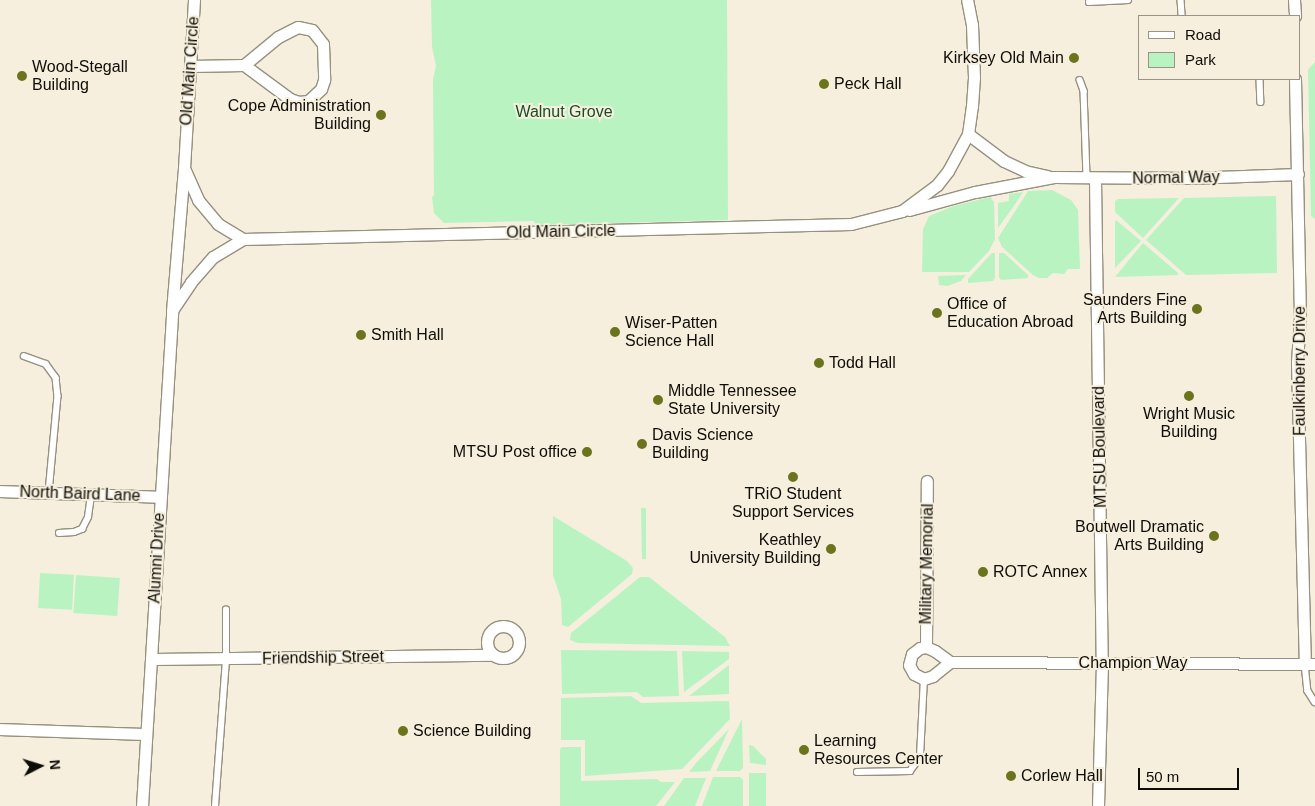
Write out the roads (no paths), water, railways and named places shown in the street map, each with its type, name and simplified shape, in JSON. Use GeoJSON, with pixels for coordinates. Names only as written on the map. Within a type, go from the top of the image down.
{"type":"FeatureCollection","features":[{"type":"Feature","properties":{"kind":"street","name":"Old Main Circle"},"geometry":{"type":"LineString","coordinates":[[194,0],[184,168],[198,200],[218,224],[243,239],[835,225],[869,221],[902,212],[937,185],[948,171],[968,134],[974,77],[972,25],[967,0]]}},
{"type":"Feature","properties":{"kind":"street"},"geometry":{"type":"LineString","coordinates":[[1294,0],[1295,15]]}},
{"type":"Feature","properties":{"kind":"street"},"geometry":{"type":"LineString","coordinates":[[190,66],[244,65],[290,99],[300,102],[308,101],[321,89],[324,80],[323,44],[312,30],[298,28],[278,37],[244,65]]}},
{"type":"Feature","properties":{"kind":"street","name":"Faulkinberry Drive"},"geometry":{"type":"LineString","coordinates":[[1295,80],[1300,316],[1298,362],[1310,664]]}},
{"type":"Feature","properties":{"kind":"street","name":"Normal Way"},"geometry":{"type":"LineString","coordinates":[[968,134],[1004,161],[1025,171],[1054,177],[1298,174]]}},
{"type":"Feature","properties":{"kind":"street","name":"Alumni Drive"},"geometry":{"type":"LineString","coordinates":[[142,806],[153,659],[160,497],[172,311],[184,168]]}},
{"type":"Feature","properties":{"kind":"street","name":"Normal Way"},"geometry":{"type":"LineString","coordinates":[[902,212],[974,192],[1054,177]]}},
{"type":"Feature","properties":{"kind":"street","name":"MTSU Boulevard"},"geometry":{"type":"LineString","coordinates":[[1091,178],[1102,663],[1098,806]]}},
{"type":"Feature","properties":{"kind":"street","name":"Alumni Drive"},"geometry":{"type":"LineString","coordinates":[[172,311],[191,282],[214,257],[243,239]]}},
{"type":"Feature","properties":{"kind":"street","name":"Military Memorial"},"geometry":{"type":"LineString","coordinates":[[923,480],[926,647]]}},
{"type":"Feature","properties":{"kind":"street","name":"North Baird Lane"},"geometry":{"type":"LineString","coordinates":[[0,491],[160,497]]}},
{"type":"Feature","properties":{"kind":"street"},"geometry":{"type":"LineString","coordinates":[[926,647],[950,662],[933,676],[924,679],[914,674],[909,665],[912,654],[920,648],[926,647]]}},
{"type":"Feature","properties":{"kind":"street","name":"Friendship Street"},"geometry":{"type":"LineString","coordinates":[[153,659],[493,655]]}},
{"type":"Feature","properties":{"kind":"street","name":"Champion Way"},"geometry":{"type":"LineString","coordinates":[[950,662],[1310,664]]}},
{"type":"Feature","properties":{"kind":"street"},"geometry":{"type":"LineString","coordinates":[[0,729],[146,734]]}},
{"type":"Feature","properties":{"kind":"lane"},"geometry":{"type":"LineString","coordinates":[[1089,2],[1128,0]]}},
{"type":"Feature","properties":{"kind":"lane"},"geometry":{"type":"LineString","coordinates":[[1180,0],[1182,15]]}},
{"type":"Feature","properties":{"kind":"lane"},"geometry":{"type":"LineString","coordinates":[[1080,80],[1084,91],[1091,178]]}},
{"type":"Feature","properties":{"kind":"lane"},"geometry":{"type":"LineString","coordinates":[[1260,80],[1261,102]]}},
{"type":"Feature","properties":{"kind":"lane"},"geometry":{"type":"LineString","coordinates":[[24,356],[46,364],[56,378],[58,396],[49,493]]}},
{"type":"Feature","properties":{"kind":"lane"},"geometry":{"type":"LineString","coordinates":[[59,533],[74,532],[82,529],[88,517],[91,494]]}},
{"type":"Feature","properties":{"kind":"lane"},"geometry":{"type":"LineString","coordinates":[[215,806],[226,659],[226,610]]}},
{"type":"Feature","properties":{"kind":"lane"},"geometry":{"type":"LineString","coordinates":[[1310,664],[1308,691],[1315,702]]}},
{"type":"Feature","properties":{"kind":"lane"},"geometry":{"type":"LineString","coordinates":[[857,772],[910,771],[920,757],[924,679]]}},
{"type":"Feature","properties":{"kind":"place","name":"Kirksey Old Main"},"geometry":{"type":"Point","coordinates":[1074,58]}},
{"type":"Feature","properties":{"kind":"place","name":"Wood-Stegall Building"},"geometry":{"type":"Point","coordinates":[22,76]}},
{"type":"Feature","properties":{"kind":"place","name":"Peck Hall"},"geometry":{"type":"Point","coordinates":[824,84]}},
{"type":"Feature","properties":{"kind":"place","name":"Cope Administration Building"},"geometry":{"type":"Point","coordinates":[381,115]}},
{"type":"Feature","properties":{"kind":"place","name":"Saunders Fine Arts Building"},"geometry":{"type":"Point","coordinates":[1197,309]}},
{"type":"Feature","properties":{"kind":"place","name":"Office of Education Abroad"},"geometry":{"type":"Point","coordinates":[937,313]}},
{"type":"Feature","properties":{"kind":"place","name":"Wiser-Patten Science Hall"},"geometry":{"type":"Point","coordinates":[615,332]}},
{"type":"Feature","properties":{"kind":"place","name":"Smith Hall"},"geometry":{"type":"Point","coordinates":[361,335]}},
{"type":"Feature","properties":{"kind":"place","name":"Todd Hall"},"geometry":{"type":"Point","coordinates":[819,363]}},
{"type":"Feature","properties":{"kind":"place","name":"Wright Music Building"},"geometry":{"type":"Point","coordinates":[1189,396]}},
{"type":"Feature","properties":{"kind":"place","name":"Middle Tennessee State University"},"geometry":{"type":"Point","coordinates":[658,400]}},
{"type":"Feature","properties":{"kind":"place","name":"Davis Science Building"},"geometry":{"type":"Point","coordinates":[642,444]}},
{"type":"Feature","properties":{"kind":"place","name":"MTSU Post office"},"geometry":{"type":"Point","coordinates":[587,452]}},
{"type":"Feature","properties":{"kind":"place","name":"TRiO Student Support Services"},"geometry":{"type":"Point","coordinates":[793,477]}},
{"type":"Feature","properties":{"kind":"place","name":"Boutwell Dramatic Arts Building"},"geometry":{"type":"Point","coordinates":[1214,536]}},
{"type":"Feature","properties":{"kind":"place","name":"Keathley University Building"},"geometry":{"type":"Point","coordinates":[831,549]}},
{"type":"Feature","properties":{"kind":"place","name":"ROTC Annex"},"geometry":{"type":"Point","coordinates":[983,572]}},
{"type":"Feature","properties":{"kind":"place","name":"Science Building"},"geometry":{"type":"Point","coordinates":[403,731]}},
{"type":"Feature","properties":{"kind":"place","name":"Learning Resources Center"},"geometry":{"type":"Point","coordinates":[804,750]}},
{"type":"Feature","properties":{"kind":"place","name":"Corlew Hall"},"geometry":{"type":"Point","coordinates":[1011,776]}},
{"type":"Feature","properties":{"kind":"park label","name":"Walnut Grove"},"geometry":{"type":"Point","coordinates":[564,112]}}]}
